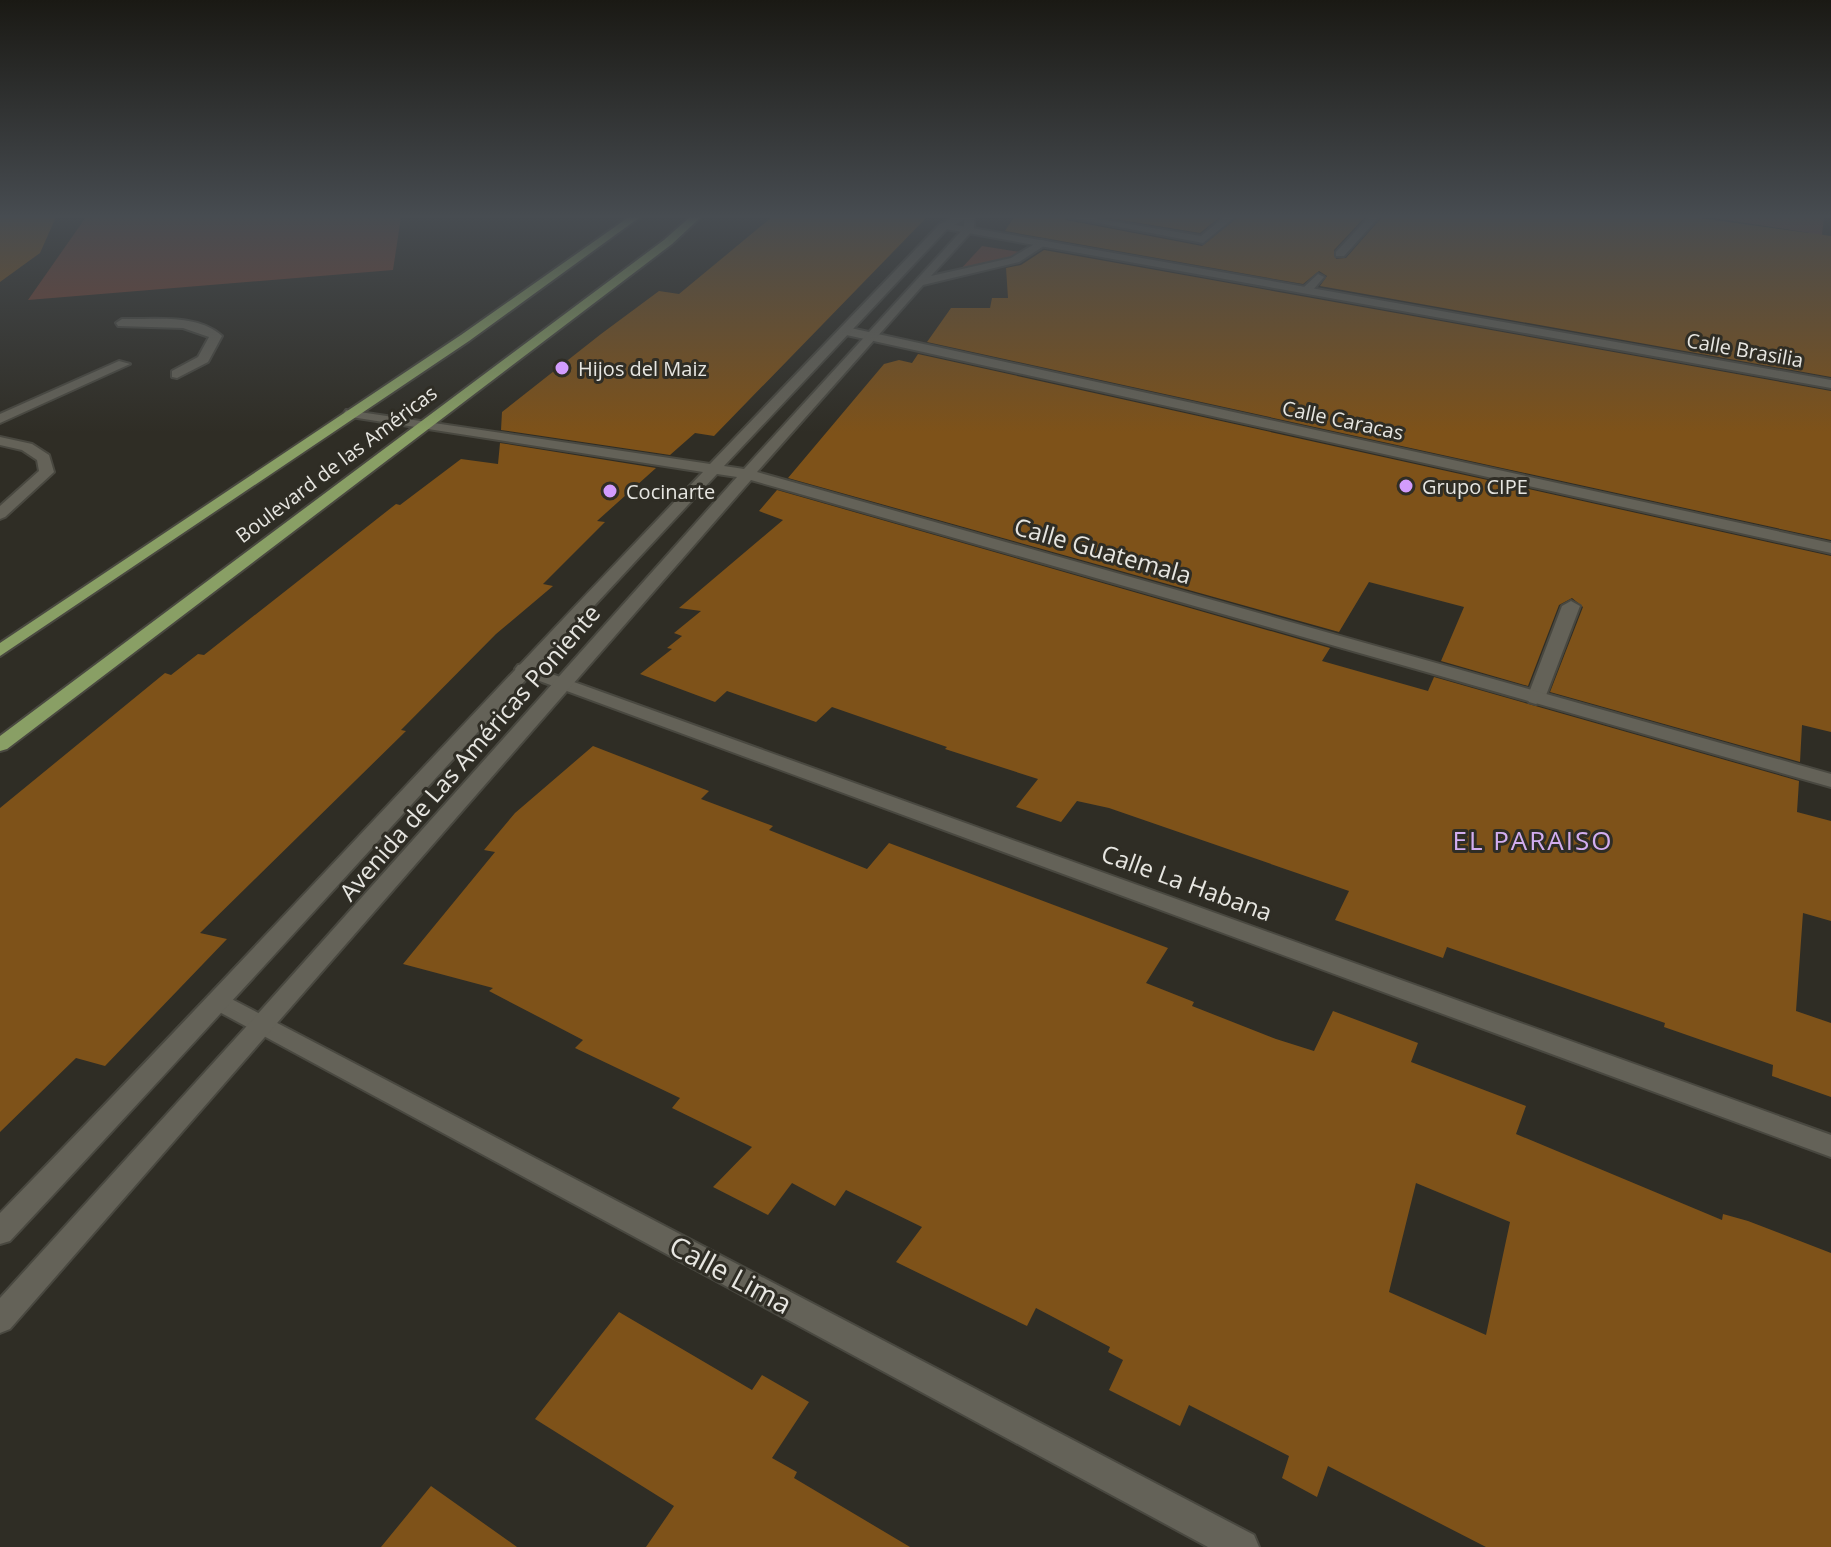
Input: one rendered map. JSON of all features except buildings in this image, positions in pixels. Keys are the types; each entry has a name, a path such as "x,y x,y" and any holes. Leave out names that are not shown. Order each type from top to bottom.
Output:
{"main road":[{"name":"Boulevard de las Américas","path":"0,651 534,289"},
{"name":"Boulevard de las Américas","path":"0,745 605,289"}],"street":[{"name":"Avenida de Las Américas Poniente","path":"0,1232 220,1002 524,669 846,331 890,289"},
{"name":"Avenida de Las Américas Poniente","path":"0,1319 913,289"},
{"name":"Calle Brasilia","path":"1309,289 1831,384"},
{"path":"122,323 189,325 205,328 216,336 203,359 177,374"},
{"name":"Calle Caracas","path":"846,331 1831,548"},
{"path":"0,419 124,364"},
{"name":"Calle Guatemala","path":"351,413 747,474 1831,781"},
{"path":"0,441 27,447 44,458 47,472 0,514"},
{"path":"1536,698 1571,606"},
{"name":"Calle La Habana","path":"524,669 1831,1146"},
{"name":"Calle Lima","path":"220,1002 1242,1547"}],"shaded area":[{"path":"36,289 159,289 28,300"}],"place":[{"name":"Hijos del Maiz","path":"562,368"},
{"name":"Grupo CIPE","path":"1406,486"},
{"name":"Cocinarte","path":"610,491"}],"district":[{"name":"EL PARAISO","path":"1533,840"}]}
